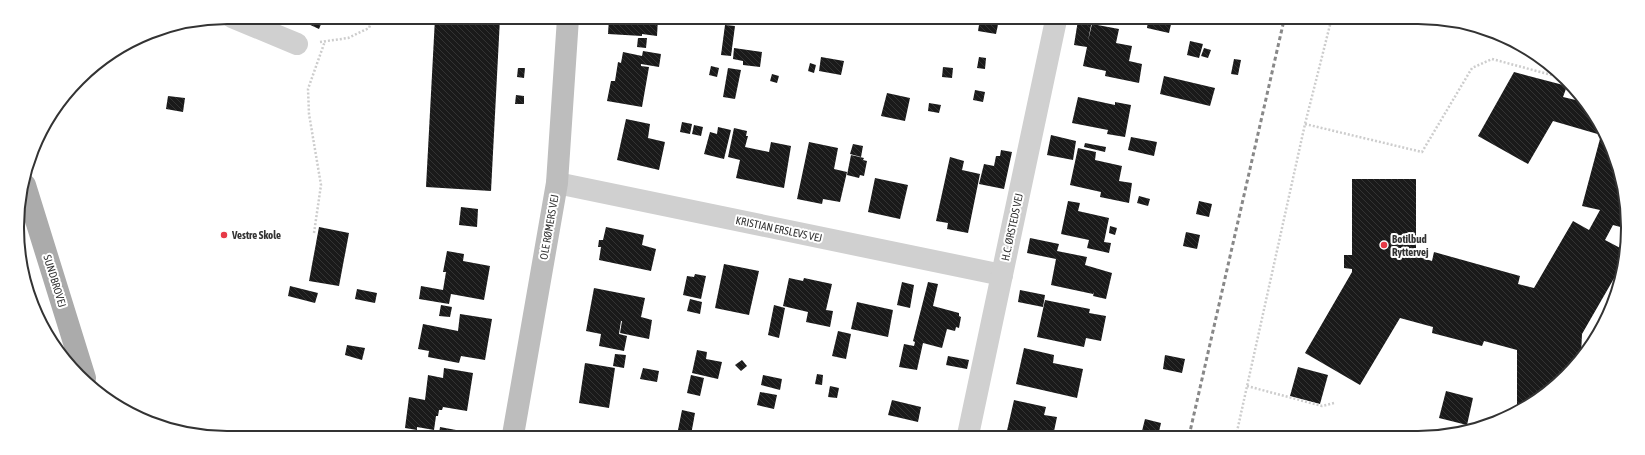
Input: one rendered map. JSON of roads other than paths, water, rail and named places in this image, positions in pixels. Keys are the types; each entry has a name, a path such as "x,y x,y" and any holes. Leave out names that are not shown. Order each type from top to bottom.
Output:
{"main road":[{"name":"SUNDBROVEJ","path":"27,192 84,371"}],"street":[{"path":"249,24 297,44"},
{"name":"OLE RØMERS VEJ","path":"514,431 557,183 568,24"},
{"name":"H.C. ØRSTEDS VEJ","path":"969,431 1055,24"},
{"name":"KRISTIAN ERSLEVS VEJ","path":"557,183 1002,275"}],"railway":[{"path":"1190,431 1283,24"}],"place":[{"name":"Vestre Skole","path":"224,235"},
{"name":"Botilbud Ryttervej","path":"1384,245"}]}
